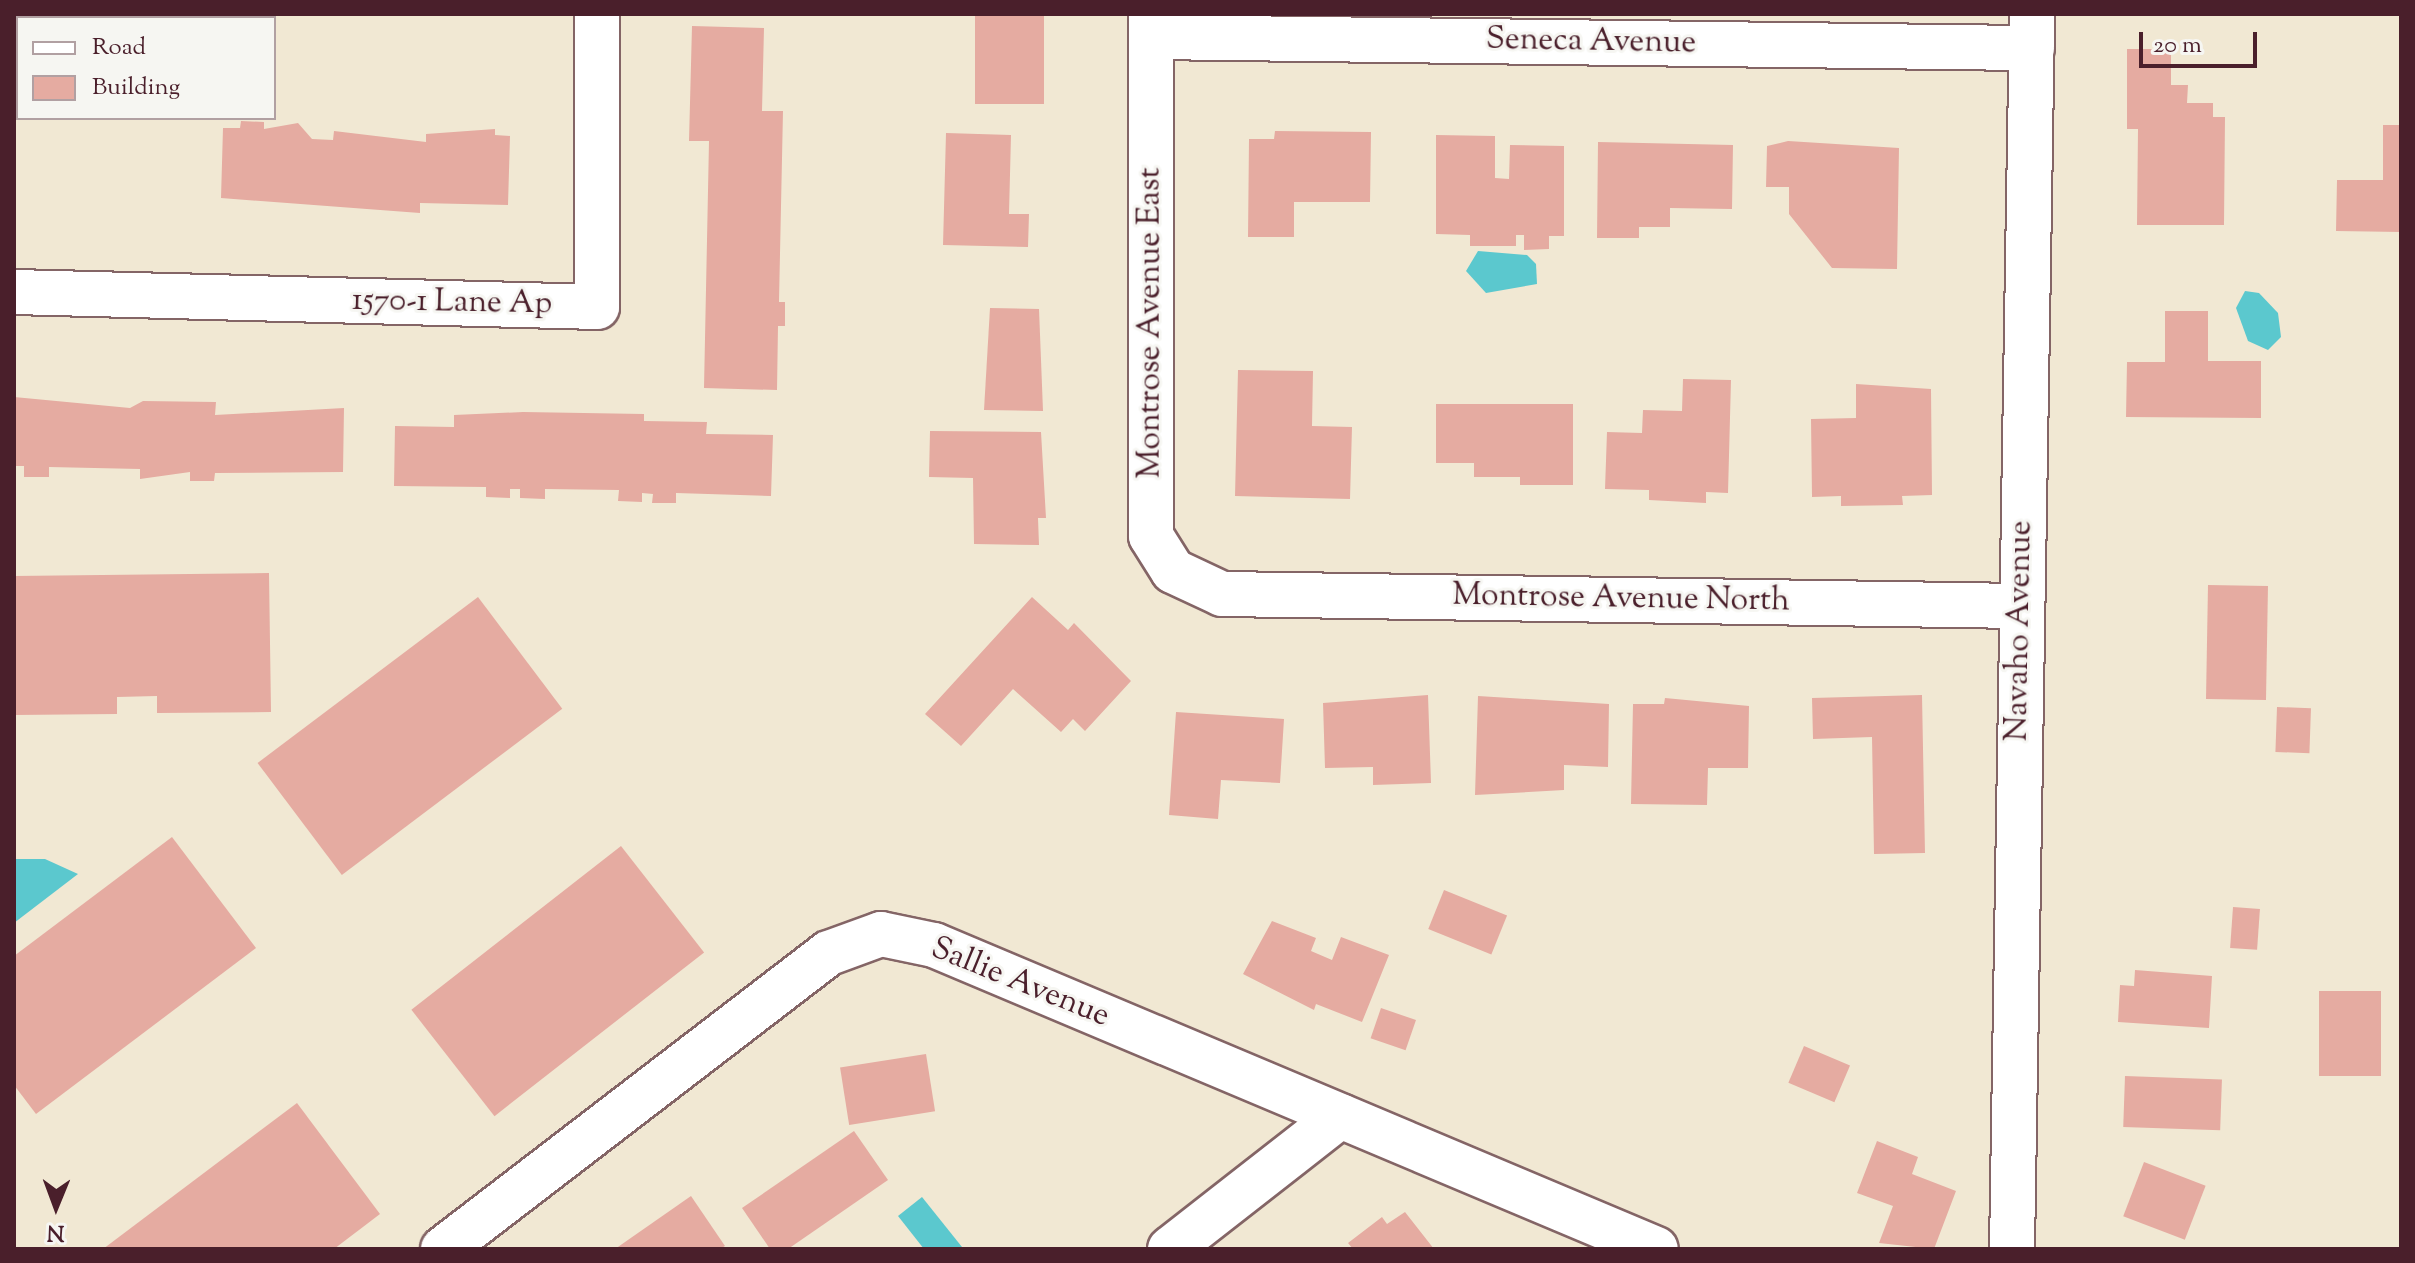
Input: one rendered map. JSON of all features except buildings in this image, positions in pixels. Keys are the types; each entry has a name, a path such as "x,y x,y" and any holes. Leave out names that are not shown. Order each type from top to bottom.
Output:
{"street":[{"name":"1570-1 Lane Ap","path":"14,292 597,307 597,14"},
{"name":"Seneca Avenue","path":"1151,25 2032,31"},
{"name":"Montrose Avenue East","path":"1151,25 1151,536 1173,571 1222,594"},
{"name":"Navaho Avenue","path":"2012,1249 2020,606 2032,31"},
{"name":"Montrose Avenue North","path":"1222,594 2020,606"},
{"name":"Sallie Avenue","path":"443,1249 829,953 881,934 934,945 1656,1249"},
{"path":"1170,1249 1340,1116"}],"water":[{"path":"1478,251 1527,255 1536,264 1537,284 1486,293 1466,271"},
{"path":"2245,291 2259,293 2278,313 2281,337 2268,350 2248,341 2236,308"},
{"path":"14,859 45,859 78,874 14,923"},
{"path":"922,1197 962,1247 960,1249 924,1249 898,1216"}]}
